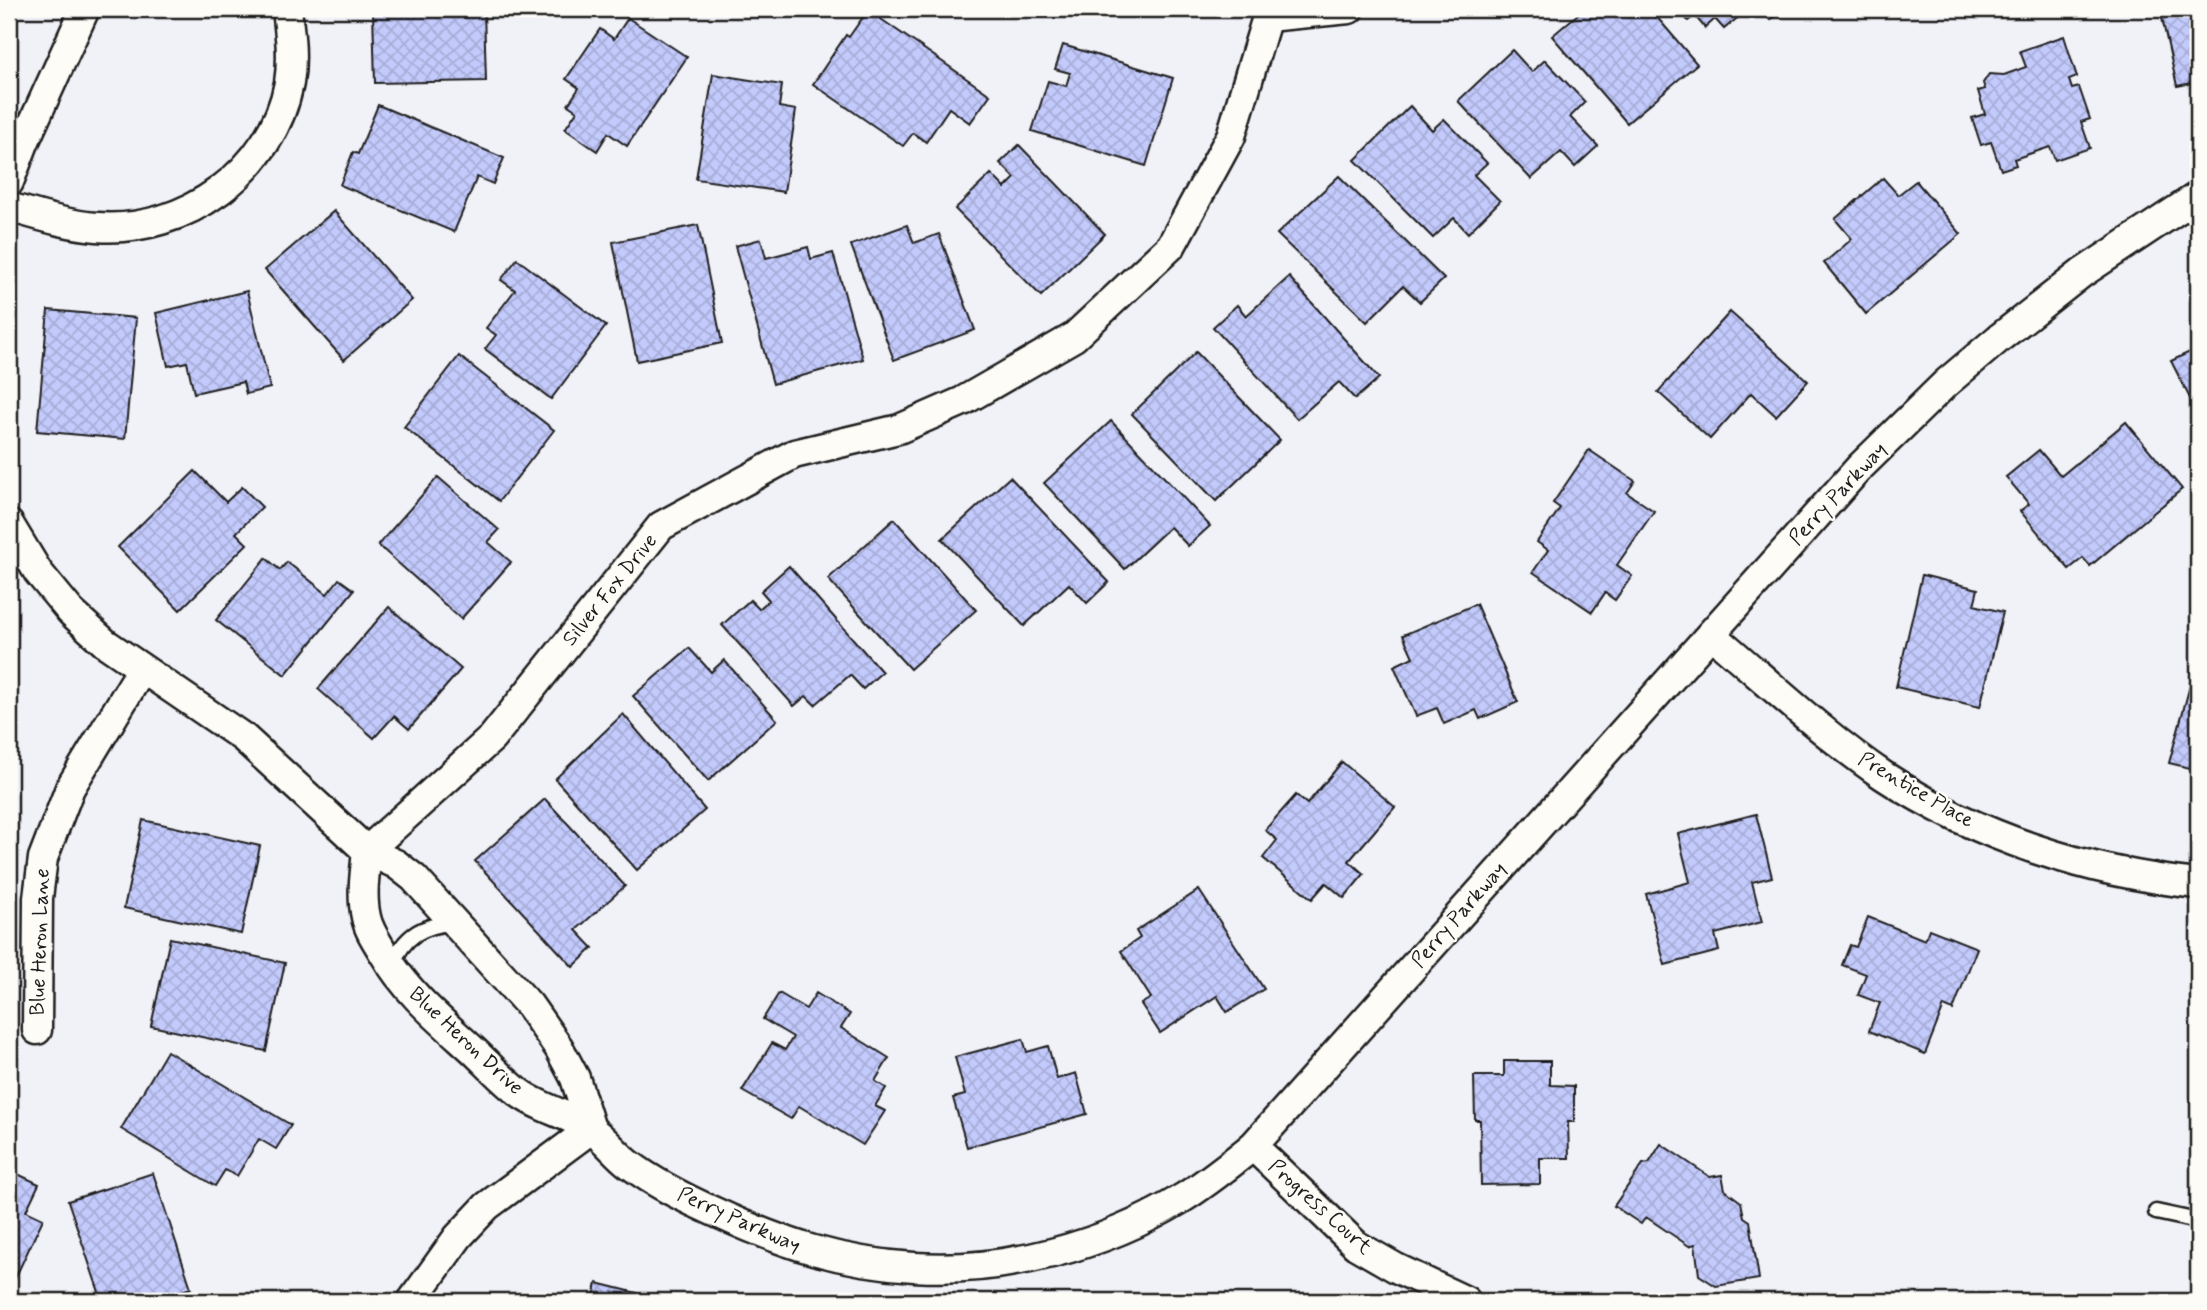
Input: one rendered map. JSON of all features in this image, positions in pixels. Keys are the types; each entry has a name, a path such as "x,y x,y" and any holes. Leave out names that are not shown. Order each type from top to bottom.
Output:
{"street":[{"path":"9,182 85,9"},
{"path":"9,207 41,217 98,228 140,225 187,211 221,192 246,168 264,145 281,110 289,85 293,52 288,9"},
{"path":"1266,13 1349,9"},
{"name":"Silver Fox Drive","path":"367,851 492,738 661,526 794,454 899,429 963,401 1074,337 1171,246 1231,136 1266,13"},
{"name":"Perry Parkway","path":"591,1129 628,1164 661,1185 761,1233 808,1250 849,1259 915,1267 964,1266 1055,1251 1119,1231 1189,1195 1253,1146 1860,467 1946,383 2082,273 2198,195"},
{"path":"9,524 38,572 71,612 106,643 244,738 367,851 396,864 414,878 529,1005 559,1048 575,1078 591,1129 486,1206 458,1237 419,1298"},
{"name":"Prentice Place","path":"1711,634 1829,735 1885,776 1937,807 1989,832 2055,856 2104,870 2160,881 2198,884"},
{"name":"Blue Heron Lane","path":"37,1030 38,898 43,858 70,788 142,669"},
{"name":"Blue Heron Drive","path":"367,851 363,891 366,919 391,966 415,997 519,1093 591,1129"},
{"name":"Progress Court","path":"1253,1146 1356,1245 1395,1268 1466,1301"}],"lane":[{"path":"391,966 403,944 414,934 436,924 454,922"},
{"path":"2156,1212 2198,1221"}],"building":[{"path":"484,9 486,81 375,83 373,11"},
{"path":"1094,9 1158,9 1158,12 1095,14"},
{"path":"1584,9 1650,9 1697,64 1627,123 1552,36"},
{"path":"1678,9 1748,9 1724,29 1715,19 1705,28 1695,16 1688,21"},
{"path":"1760,9 1783,9 1770,20"},
{"path":"2160,9 2198,9 2198,82 2177,86"},
{"path":"868,10 990,95 970,123 949,108 926,142 913,133 903,146 813,84 846,35 849,37"},
{"path":"628,18 687,57 627,146 608,133 597,151 565,129 577,111 568,105 579,88 566,79 600,29 614,39"},
{"path":"2064,36 2077,77 2069,80 2072,89 2079,87 2090,119 2081,122 2090,148 2055,160 2050,147 2014,159 2016,165 2001,170 1991,142 1981,145 1972,118 1985,114 1978,91 1985,89 1983,83 1989,74 2004,75 2026,67 2020,51"},
{"path":"1063,45 1173,78 1146,166 1032,131 1048,81 1066,86 1070,73 1055,69"},
{"path":"1512,50 1532,72 1545,60 1585,102 1570,117 1598,146 1575,167 1561,152 1531,179 1458,101"},
{"path":"713,74 782,85 779,107 796,110 784,192 696,179"},
{"path":"378,105 504,158 493,184 477,177 454,232 340,185 353,152 358,154"},
{"path":"1410,106 1432,130 1444,119 1487,163 1474,175 1500,201 1468,233 1454,218 1433,238 1355,160"},
{"path":"1019,145 1105,234 1041,296 955,209 991,174 1005,188 1015,178 1000,163"},
{"path":"1339,176 1444,279 1420,302 1403,286 1367,322 1277,234"},
{"path":"1883,178 1898,195 1916,181 1961,234 1866,314 1824,263 1852,239 1835,219"},
{"path":"334,211 412,300 344,360 265,270"},
{"path":"698,225 722,343 637,361 613,242"},
{"path":"907,225 914,243 939,234 975,330 894,360 851,245"},
{"path":"761,239 766,258 808,247 811,259 833,253 863,359 773,384 735,246"},
{"path":"517,259 606,326 551,399 485,349 496,335 486,328 515,290 501,280"},
{"path":"1289,277 1379,378 1355,399 1339,382 1297,419 1213,327 1237,305 1246,316"},
{"path":"247,291 270,388 246,394 243,382 194,393 187,362 168,366 156,313"},
{"path":"48,310 136,318 125,439 37,431"},
{"path":"1730,312 1808,381 1776,416 1751,393 1710,439 1658,392"},
{"path":"2198,348 2198,414 2171,361"},
{"path":"1196,352 1280,440 1216,501 1132,414"},
{"path":"459,356 554,430 499,501 404,427"},
{"path":"1111,421 1210,526 1188,546 1170,527 1125,569 1044,483"},
{"path":"2126,422 2182,489 2090,566 2083,558 2069,569 2020,511 2029,504 2006,477 2039,450 2061,476"},
{"path":"1589,450 1635,481 1627,493 1654,511 1617,565 1632,576 1615,600 1605,593 1592,612 1533,572 1548,550 1537,542 1560,508 1553,503"},
{"path":"195,471 226,502 242,487 262,507 236,533 247,544 180,610 118,547"},
{"path":"438,477 499,530 488,542 511,562 461,619 378,545"},
{"path":"1010,477 1109,582 1087,603 1069,584 1024,626 942,539"},
{"path":"894,519 976,610 910,669 828,579"},
{"path":"266,558 280,570 287,562 327,594 339,579 354,590 285,675 216,620"},
{"path":"789,566 882,672 863,689 850,675 815,705 806,696 794,706 722,625 750,600 759,609 769,600 761,591"},
{"path":"1922,575 1978,589 1974,605 2003,612 1980,707 1896,687"},
{"path":"1476,604 1518,702 1480,719 1476,710 1444,724 1437,708 1416,716 1394,666 1413,657 1403,635"},
{"path":"389,607 461,669 409,729 394,716 374,738 318,689"},
{"path":"689,648 711,672 724,660 777,720 708,781 633,696"},
{"path":"2192,678 2198,680 2198,770 2169,763"},
{"path":"623,714 705,810 637,870 555,779"},
{"path":"1342,762 1395,807 1349,861 1364,874 1344,898 1326,883 1312,899 1263,858 1277,840 1265,830 1296,795 1307,804"},
{"path":"545,799 625,886 576,930 593,948 573,967 475,861"},
{"path":"1756,814 1772,877 1752,882 1762,922 1715,934 1719,951 1665,965 1646,894 1690,882 1678,834"},
{"path":"143,820 260,846 241,934 124,908"},
{"path":"1199,890 1264,989 1227,1012 1217,996 1160,1033 1141,1004 1151,998 1121,951 1140,938 1136,931"},
{"path":"1868,917 1925,940 1929,929 1977,948 1953,1010 1944,1006 1925,1054 1869,1031 1880,1003 1858,995 1866,974 1842,965 1850,945 1856,947"},
{"path":"170,938 285,963 266,1051 151,1026"},
{"path":"779,993 806,1009 816,993 850,1014 841,1028 889,1058 875,1081 886,1088 875,1106 885,1111 863,1145 799,1106 791,1119 742,1091 772,1043 785,1050 793,1037 763,1019"},
{"path":"1023,1039 1027,1052 1048,1046 1057,1079 1076,1073 1087,1114 967,1147 953,1098 965,1095 955,1057"},
{"path":"167,1051 291,1125 276,1149 259,1139 237,1176 225,1170 215,1186 121,1129"},
{"path":"1504,1061 1550,1061 1550,1085 1574,1086 1574,1122 1568,1122 1569,1158 1540,1158 1540,1184 1481,1185 1480,1120 1475,1120 1474,1076 1504,1076"},
{"path":"1661,1144 1710,1177 1722,1175 1725,1190 1741,1202 1744,1217 1750,1221 1759,1279 1716,1286 1699,1275 1695,1244 1689,1246 1646,1217 1641,1224 1614,1206 1643,1164 1649,1163"},
{"path":"9,1170 39,1184 26,1211 43,1219 9,1291"},
{"path":"153,1173 191,1288 151,1301 102,1301 68,1201"},
{"path":"597,1283 637,1293 635,1301 593,1301"}]}
